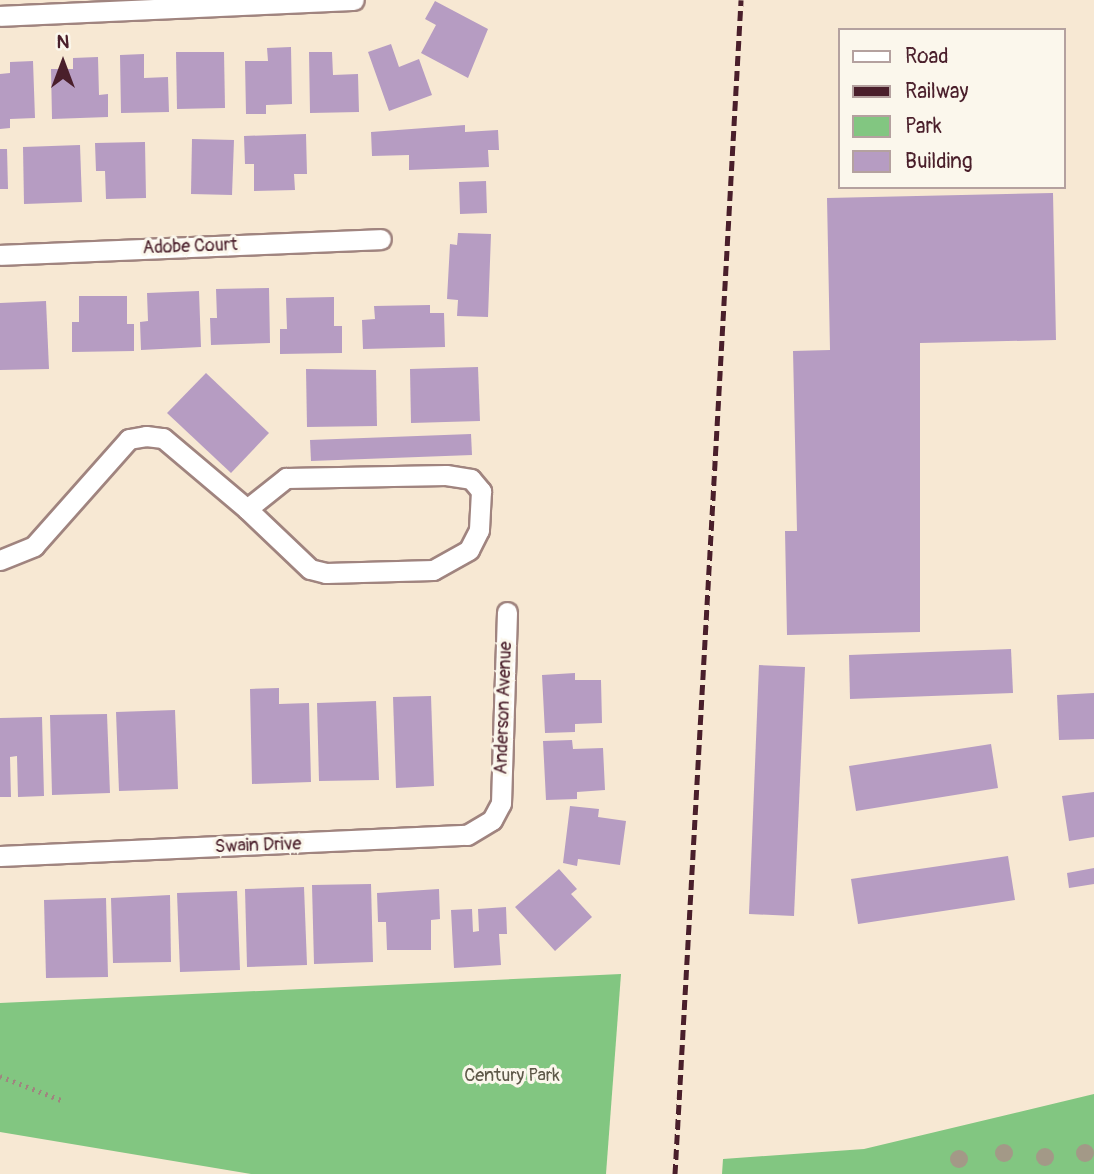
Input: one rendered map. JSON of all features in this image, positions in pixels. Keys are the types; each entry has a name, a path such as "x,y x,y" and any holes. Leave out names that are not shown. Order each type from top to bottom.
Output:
{"street":[{"path":"0,16 113,5 354,0"},
{"name":"Adobe Court","path":"0,256 381,239"},
{"path":"0,560 34,546 130,439 146,436 163,438 247,509 310,569 326,573 433,570 469,551 480,530 481,491 471,480 446,475 286,478 247,509"},
{"name":"Anderson Avenue","path":"501,803 507,612"},
{"name":"Swain Drive","path":"0,856 450,838 467,835 492,820 501,803"}],"path":[{"path":"0,1076 61,1100"}],"green space":[{"name":"Century Park","path":"621,974 606,1174 251,1174 0,1132 0,1003"},
{"path":"1094,1094 1094,1174 722,1174 723,1159 864,1149"}],"building":[{"path":"435,1 488,29 468,78 421,53 436,25 425,19"},
{"path":"391,44 399,67 419,59 432,95 389,111 368,52"},
{"path":"291,47 292,104 266,105 266,114 246,114 245,61 268,61 267,48"},
{"path":"176,52 224,52 225,108 177,109"},
{"path":"309,52 332,52 333,75 358,74 359,112 310,113"},
{"path":"144,54 144,78 168,77 169,112 121,113 120,55"},
{"path":"98,57 99,95 108,94 108,117 52,119 51,69 73,69 73,58"},
{"path":"33,61 35,118 10,119 10,128 0,129 0,74 10,73 10,62"},
{"path":"465,125 465,132 498,130 499,150 488,150 489,167 409,170 409,155 372,156 371,132"},
{"path":"306,134 307,174 294,174 295,190 254,191 254,164 245,164 244,136"},
{"path":"192,139 234,140 232,195 191,194"},
{"path":"145,142 146,198 106,199 105,171 96,171 95,143"},
{"path":"80,145 82,202 24,204 23,147"},
{"path":"0,149 7,149 8,189 0,189"},
{"path":"486,181 487,213 460,214 459,182"},
{"path":"1053,193 1056,340 920,343 920,632 787,635 785,531 797,531 793,351 830,350 827,198"},
{"path":"458,233 491,234 488,317 457,316 458,300 447,299 450,244 457,245"},
{"path":"269,288 270,343 211,345 210,318 217,318 216,289"},
{"path":"199,291 201,347 141,350 140,322 148,321 147,293"},
{"path":"79,296 127,296 127,324 134,324 134,351 72,352 72,322 79,322"},
{"path":"334,297 334,326 342,326 342,353 280,354 280,329 287,329 286,298"},
{"path":"46,301 49,369 0,370 0,303"},
{"path":"430,305 430,313 444,313 445,347 363,349 362,320 375,319 374,306"},
{"path":"478,367 480,421 411,423 410,369"},
{"path":"306,369 376,370 377,426 307,427"},
{"path":"206,373 269,433 231,473 167,413"},
{"path":"471,434 472,455 311,461 310,440"},
{"path":"1011,649 1013,693 850,699 849,655"},
{"path":"759,665 805,667 794,916 749,914"},
{"path":"575,673 575,680 601,680 602,723 575,724 575,732 545,733 542,675"},
{"path":"279,688 279,704 309,703 311,782 252,784 250,689"},
{"path":"1094,693 1094,739 1059,740 1057,695"},
{"path":"431,696 434,786 396,788 393,697"},
{"path":"376,701 379,780 319,781 317,703"},
{"path":"175,710 178,789 119,791 116,712"},
{"path":"107,714 110,793 52,795 50,715"},
{"path":"42,717 44,796 18,797 17,756 10,757 11,797 0,797 0,718"},
{"path":"572,740 573,749 603,748 605,790 577,792 577,799 546,800 543,741"},
{"path":"991,744 998,788 856,811 849,766"},
{"path":"1094,792 1094,837 1069,841 1062,796"},
{"path":"570,806 599,809 598,817 626,821 620,865 578,859 577,866 563,863"},
{"path":"1008,856 1015,900 858,924 851,879"},
{"path":"1094,868 1094,884 1069,888 1067,873"},
{"path":"559,869 577,889 571,894 592,917 555,951 515,907"},
{"path":"371,884 373,962 314,964 312,885"},
{"path":"304,887 307,965 247,967 245,889"},
{"path":"439,889 440,919 431,920 431,950 387,950 386,922 378,922 377,893"},
{"path":"237,891 240,970 180,972 177,893"},
{"path":"170,895 171,962 113,963 111,898"},
{"path":"106,898 108,977 46,978 44,900"},
{"path":"506,907 507,934 499,934 501,965 454,968 451,910 472,909 473,932 479,931 478,909"}],"railway":[{"path":"675,1174 741,0"}]}
